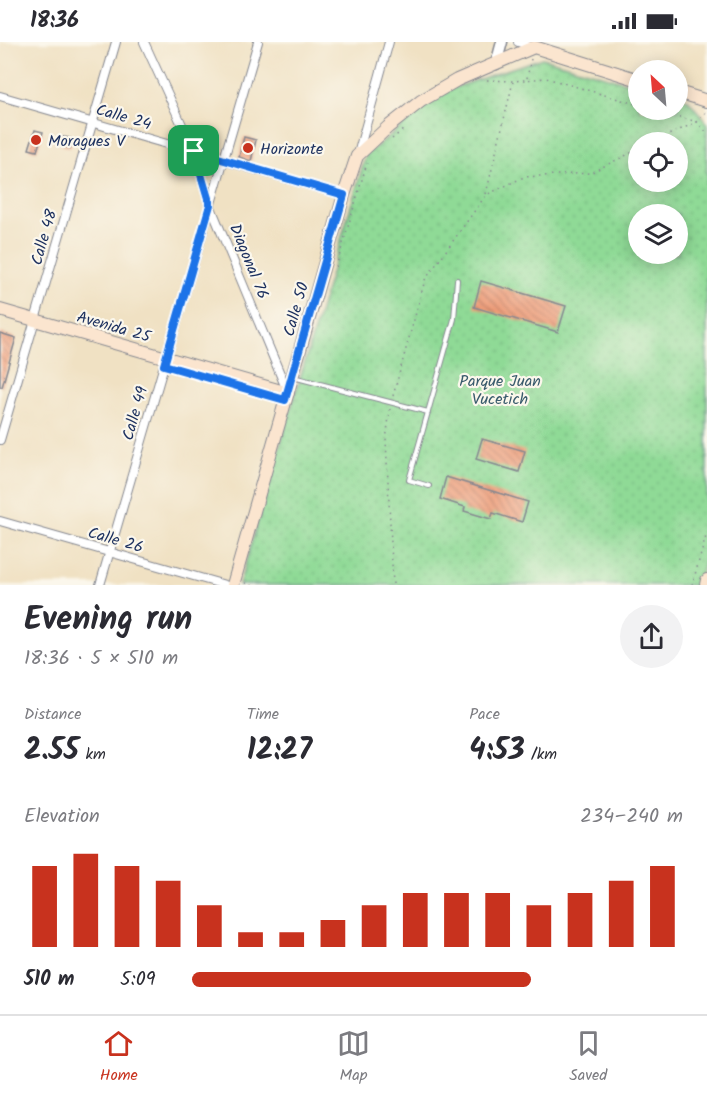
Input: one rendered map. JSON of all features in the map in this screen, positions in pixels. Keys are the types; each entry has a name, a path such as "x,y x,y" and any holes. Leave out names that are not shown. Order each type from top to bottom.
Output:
{"main road":[{"path":"363,157 388,127 421,101 457,80 496,64 532,44 628,76"},
{"path":"688,95 707,101"},
{"name":"Calle 50","path":"240,584 286,396 286,376 344,195 363,157"},
{"name":"Avenida 25","path":"0,310 34,324"},
{"name":"Avenida 25","path":"0,318 34,324 286,396"},
{"path":"706,585 707,580"}],"street":[{"name":"Calle 48","path":"0,440 116,42"},
{"name":"Diagonal 76","path":"144,42 194,151 210,205 286,376"},
{"name":"Calle 49","path":"100,585 258,42"},
{"name":"Calle 50","path":"363,157 389,42"},
{"path":"496,64 502,42"},
{"path":"518,42 532,44"},
{"name":"Calle 24","path":"0,96 344,195"},
{"name":"Calle 26","path":"0,521 225,585"}],"lane":[{"path":"429,486 409,480 454,320 457,280"},
{"path":"286,376 428,412"}],"path":[{"path":"526,79 532,44"},
{"path":"484,80 513,81 546,78 628,102"},
{"path":"486,195 513,81"},
{"path":"676,132 698,122 707,111"},
{"path":"688,119 698,122 707,133"},
{"path":"385,145 411,124"},
{"path":"336,267 363,157"},
{"path":"692,585 707,533"}],"green space":[{"name":"Parque Juan Vucetich","path":"542,58 628,83 628,120 688,120 688,100 707,123 707,552 698,585 239,585 366,155 445,91"}],"building":[{"name":"Moragues V","path":"35,130 43,132 37,151 29,149"},
{"path":"63,137 70,138 72,142 70,148 61,145"},
{"name":"Horizonte","path":"244,137 256,140 251,161 239,157"},
{"path":"481,281 566,306 558,332 474,307"},
{"path":"0,333 16,338 2,387 0,387"},
{"path":"482,439 525,451 519,472 476,459"},
{"path":"446,477 528,502 522,522 493,513 491,519 464,511 465,507 440,499"}],"place":[{"name":"Moragues V","path":"36,140"},
{"name":"Horizonte","path":"248,148"}],"route":[{"path":"194,151 344,195 285,400 164,365 210,205 194,151"}]}
